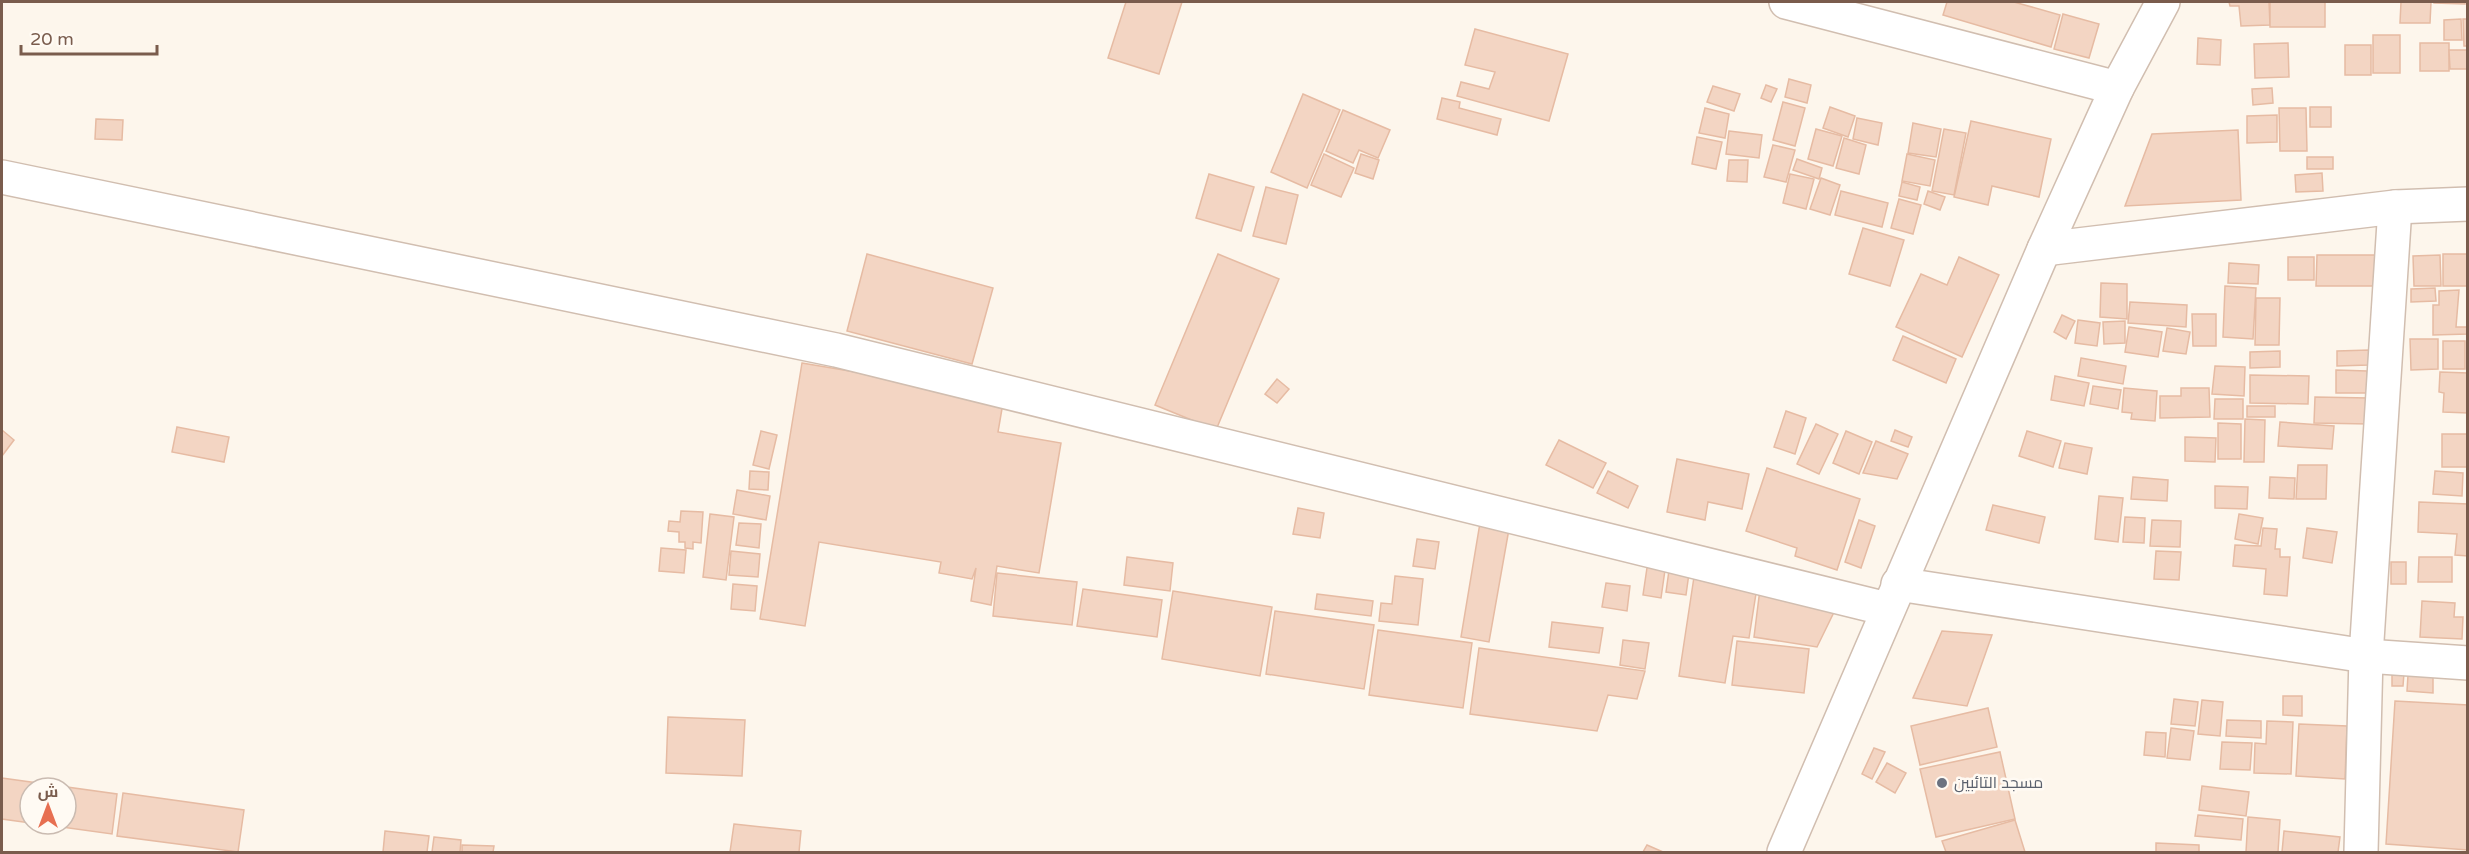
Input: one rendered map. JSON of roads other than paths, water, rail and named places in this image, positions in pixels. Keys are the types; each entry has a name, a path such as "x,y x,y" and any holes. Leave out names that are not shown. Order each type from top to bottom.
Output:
{"street":[{"path":"1786,2 2117,88"},
{"path":"1784,852 2044,249 2117,88 2163,2"},
{"path":"2,177 836,350 1893,596 2366,656 2468,663"},
{"path":"2044,249 2394,207 2468,204"},
{"path":"2361,852 2366,656 2394,207"}],"place":[{"name":"مسجد التائبين","path":"1942,783"}]}
